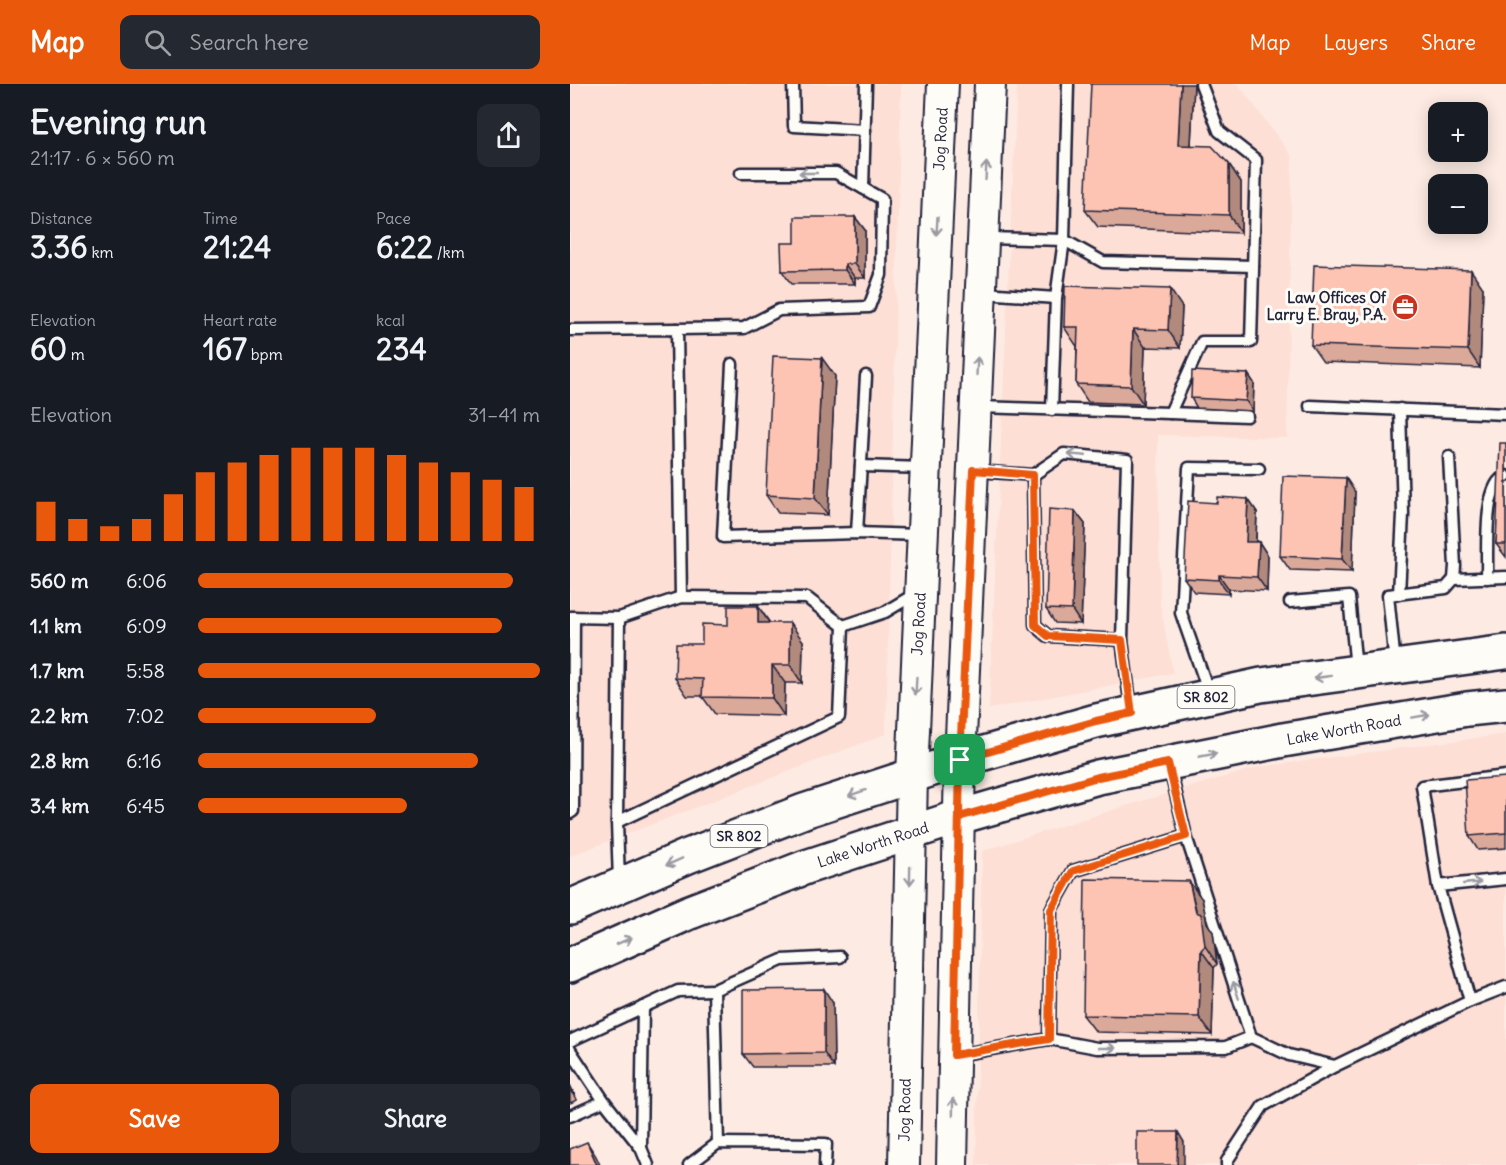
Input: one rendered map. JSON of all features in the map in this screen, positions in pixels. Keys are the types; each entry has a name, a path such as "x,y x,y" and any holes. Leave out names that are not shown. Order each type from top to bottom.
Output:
{"main road":[{"name":"Jog Road","path":"904,1165 912,775 943,84"},
{"path":"952,1165 960,760 990,84"},
{"name":"SR 802","path":"570,907 688,856 804,810 960,760 1096,721 1261,686 1506,652"},
{"name":"Lake Worth Road","path":"570,965 690,912 775,879 911,832 1098,777 1284,740 1467,709 1506,705"}],"lane":[{"path":"793,84 794,126 865,129"},
{"path":"863,188 866,84"},
{"path":"1052,410 1056,298 1064,240 1068,84"},
{"path":"1170,413 1202,342 1251,342 1256,160 1219,131 1201,84"},
{"path":"570,330 744,328 779,310 869,307 881,275 882,199 836,173 741,173"},
{"path":"983,238 1064,240 1103,262 1253,266"},
{"path":"980,293 1056,298"},
{"path":"677,329 681,597"},
{"path":"732,364 723,537 857,532 923,536"},
{"path":"857,532 866,376"},
{"path":"1310,406 1506,414"},
{"path":"975,407 1247,416"},
{"path":"1399,594 1402,514 1400,409"},
{"path":"973,470 1033,475 1064,454 1127,460 1122,640 1132,713"},
{"path":"1396,667 1388,595 1446,588 1454,579 1449,457"},
{"path":"861,466 926,468"},
{"path":"1210,696 1181,613 1189,468 1259,468"},
{"path":"1033,475 1035,625 1048,636 1122,640"},
{"path":"1487,578 1489,505 1494,486 1506,476"},
{"path":"1454,579 1506,577"},
{"path":"843,626 885,612 921,591"},
{"path":"570,813 573,811 572,617 619,618 681,597 807,598 843,626"},
{"path":"1290,603 1349,597 1356,672"},
{"path":"619,618 617,822 619,886"},
{"path":"617,822 839,717 843,626"},
{"path":"1168,763 1186,836 1251,1037 1289,1055 1335,1066"},
{"path":"1470,1001 1438,886 1422,786 1506,776"},
{"path":"1049,1039 1051,910 1073,871 1186,836"},
{"path":"1438,886 1506,879"},
{"path":"648,1165 641,1148 604,1101 570,1049 643,1007 678,991 714,990 782,960 840,957"},
{"path":"1227,1165 1227,1161 1263,1106 1335,1066 1470,1001 1506,987"},
{"path":"714,990 718,1143"},
{"path":"641,1148 643,1007"},
{"path":"954,1055 1049,1039 1097,1048 1226,1047 1251,1037"},
{"path":"570,1116 604,1101"},
{"path":"690,1165 718,1143 826,1144 825,1165"}],"shaded area":[{"path":"570,84 901,84 886,734 570,856"},
{"path":"1017,84 1238,84 1292,156 1287,438 1158,435 1160,603 1173,673 989,709"},
{"path":"1506,734 1506,1165 976,1165 982,851 1259,767"}],"building":[{"path":"1091,84 1181,84 1178,145 1212,146 1229,164 1229,215 1085,210"},
{"path":"795,217 855,217 855,264 845,264 845,270 782,271 781,243 795,243"},
{"path":"1314,265 1471,270 1468,350 1311,345"},
{"path":"1065,286 1170,289 1168,330 1133,329 1131,386 1076,384 1078,327 1064,327"},
{"path":"773,356 822,358 815,498 766,495"},
{"path":"1192,371 1248,374 1246,401 1191,398"},
{"path":"1500,443 1506,443 1506,544 1496,544"},
{"path":"1283,476 1346,478 1342,559 1280,556"},
{"path":"1217,497 1248,499 1246,542 1259,542 1257,577 1219,575 1219,580 1184,578 1188,501 1217,503"},
{"path":"1049,509 1075,511 1072,610 1046,609"},
{"path":"728,606 758,606 758,623 790,623 790,665 772,665 772,698 702,697 703,679 675,678 676,644 702,644 702,624 728,625"},
{"path":"1506,777 1506,833 1469,836 1465,780"},
{"path":"1085,879 1189,881 1196,912 1201,914 1205,946 1201,950 1199,1017 1083,1015"},
{"path":"824,989 824,1053 743,1054 743,990"},
{"path":"1137,1132 1178,1132 1177,1165 1137,1165"},
{"path":"587,1142 597,1165 570,1165 570,1149"}],"place":[{"name":"Law Offices Of Larry E. Bray, P.A.","path":"1405,307"}],"route":[{"path":"960,760 959,817 1098,777 1168,763 1186,836 1073,871 1051,910 1049,1039 954,1055 960,760 1132,713 1122,640 1048,636 1035,625 1033,475 973,470 960,760"}]}
